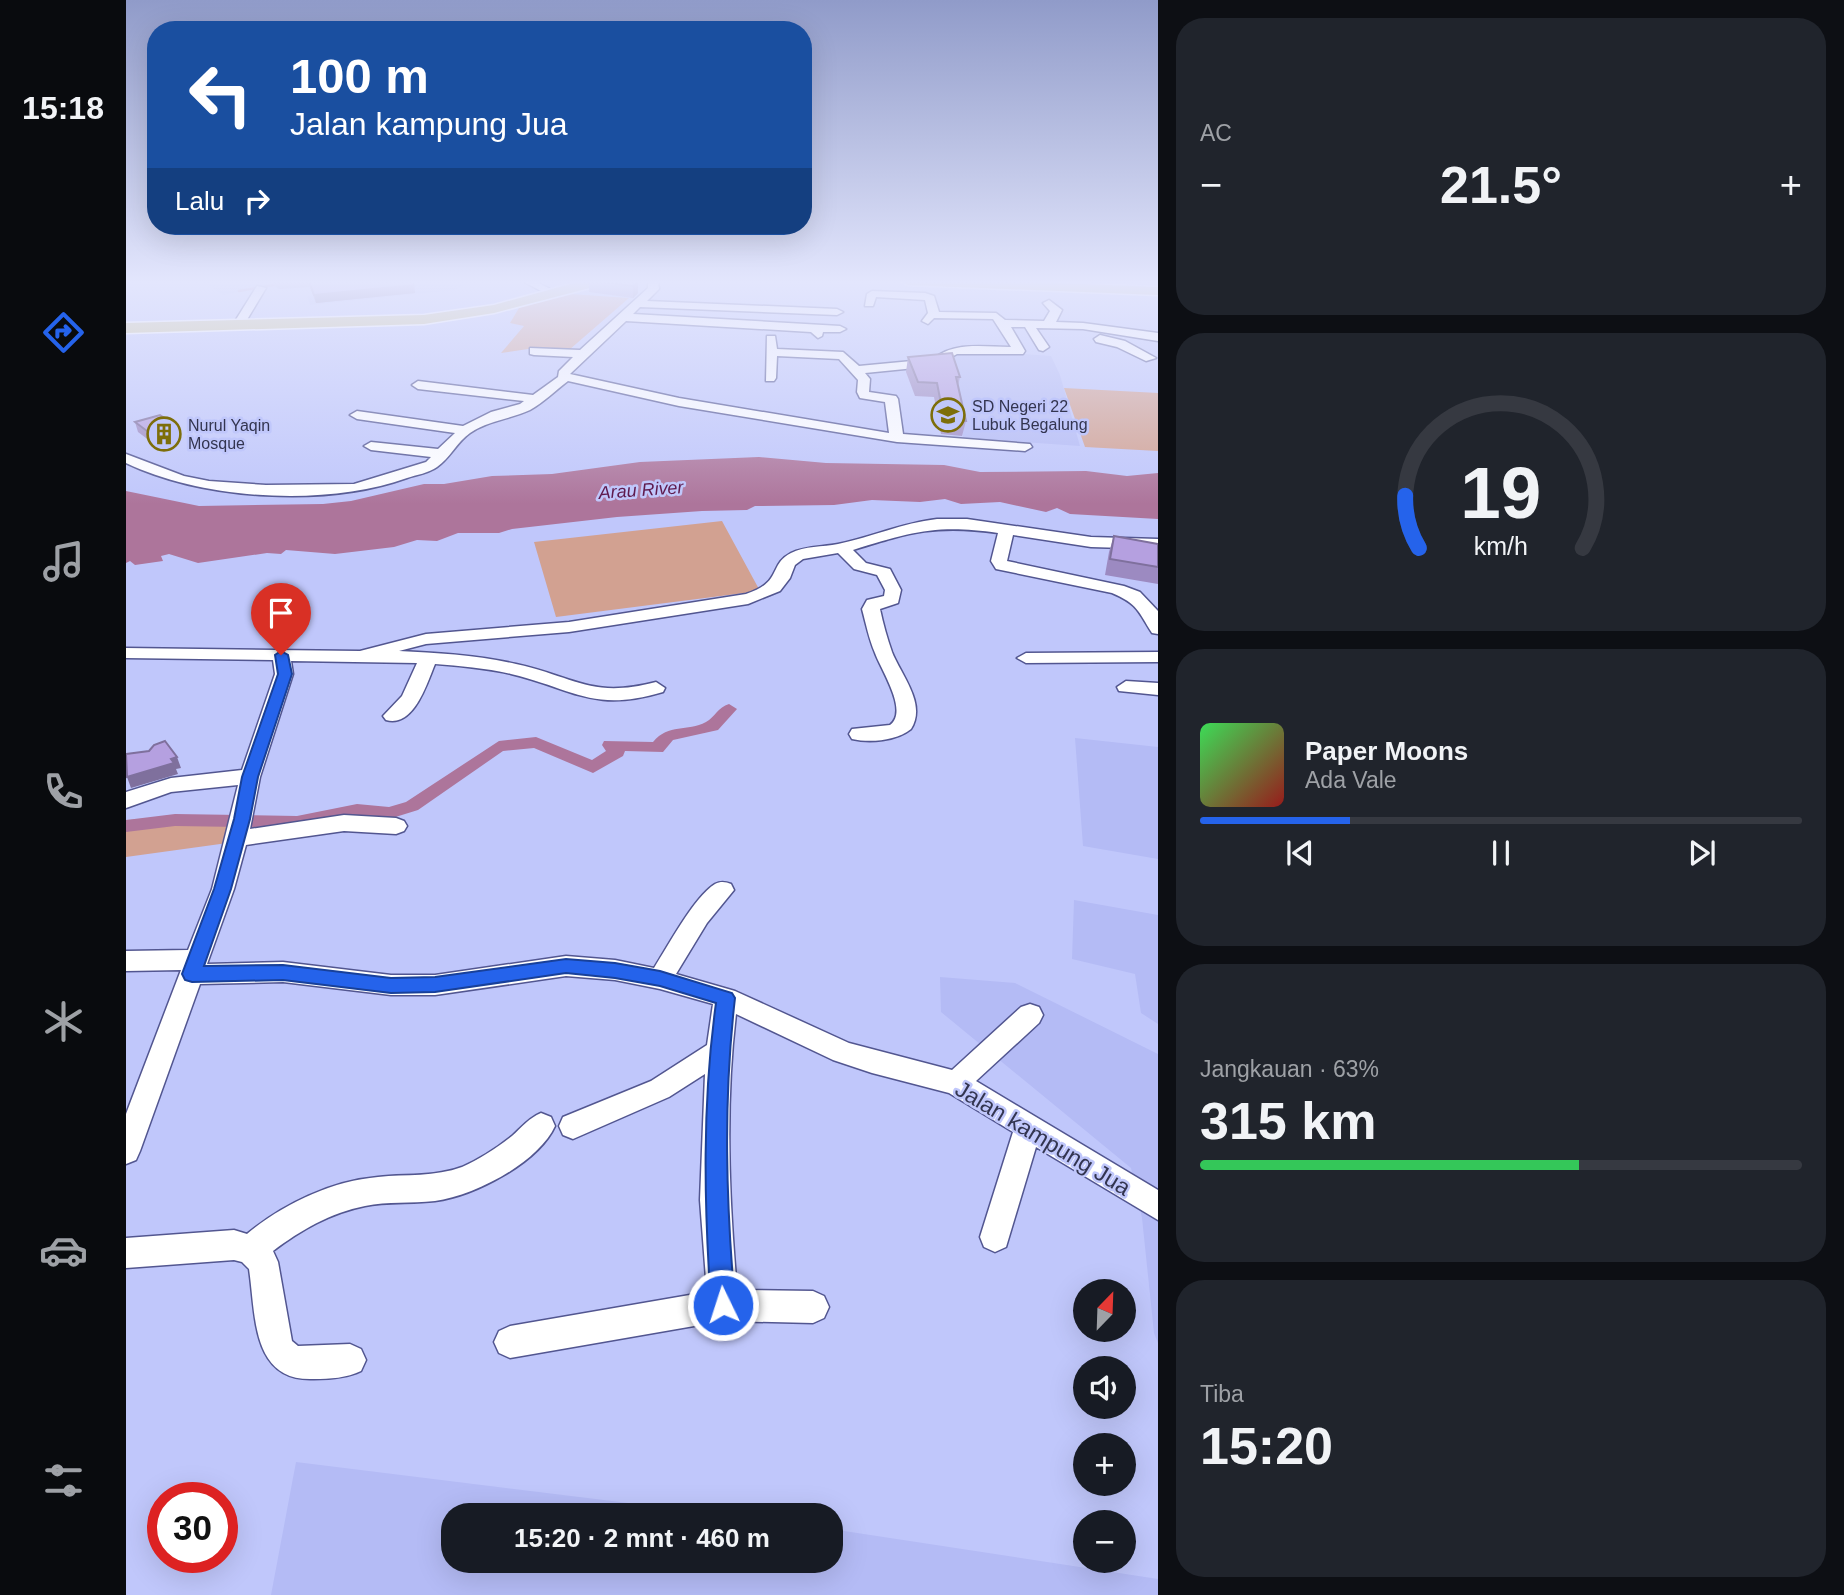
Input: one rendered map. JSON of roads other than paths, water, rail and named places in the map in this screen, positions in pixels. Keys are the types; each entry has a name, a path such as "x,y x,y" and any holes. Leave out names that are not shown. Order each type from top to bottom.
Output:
{"street":[{"path":"566,377 563,374 582,355"},
{"path":"770,378 772,355"},
{"path":"833,355 843,356 864,379 865,395 891,399 897,438"},
{"path":"856,370 935,362 943,355"},
{"path":"1147,355 1150,358"},
{"path":"126,458 148,470 186,482 232,489 369,486 432,464 465,430 496,415 526,407 566,377 679,402 897,438 1025,447"},
{"path":"418,385 537,399"},
{"path":"357,415 465,430"},
{"path":"371,446 442,454"},
{"path":"365,655 426,639 569,627 699,609 748,599 773,589 785,574 787,563 798,555 842,548 911,527 967,524 1091,542 1158,544"},
{"path":"1007,530 999,561 1002,566 1115,588 1133,595 1147,607 1158,629"},
{"path":"842,548 860,566 884,572 893,590 892,599 873,604 870,609 886,657 898,681 907,716 904,724 897,730 859,734"},
{"path":"126,653 365,655 497,665 609,698 631,696 656,688"},
{"path":"126,1151 223,889 250,777 285,674 281,655"},
{"path":"1027,657 1158,657"},
{"path":"393,716 400,712 415,691 428,660"},
{"path":"1126,687 1158,689"},
{"path":"126,801 150,790 183,781 250,777"},
{"path":"239,830 344,823 396,826"},
{"path":"660,979 699,917 723,890"},
{"name":"Jalan kampung Jua","path":"126,961 283,972 391,985 435,985 566,966 615,970 660,979 726,998 842,1052 956,1083 1158,1206"},
{"path":"723,1305 715,1200 719,1051 726,998"},
{"path":"956,1083 1030,1015"},
{"path":"573,1126 660,1089 719,1051"},
{"path":"251,1250 276,1228 332,1201 387,1189 435,1188 477,1175 493,1166 541,1126"},
{"path":"995,1237 1028,1126"},
{"path":"126,1253 234,1245 251,1250 263,1262 281,1356 294,1363 349,1360"},
{"path":"510,1342 723,1305 813,1307"}],"water":[{"name":"Arau River","path":"759,457 826,463 944,465 980,472 1086,471 1127,476 1158,473 1158,519 1070,514 1057,508 1046,512 1000,502 961,504 945,499 920,502 872,500 834,505 755,506 747,510 617,517 512,529 499,533 458,533 437,541 417,540 394,547 335,554 286,550 281,554 267,553 198,563 169,554 161,556 163,561 135,565 130,561 126,563 126,491 199,506 323,504 351,501 424,484 444,484 492,476 552,474 640,462"}],"waterway":[{"path":"126,826 175,820 297,822 357,810 389,813 412,806 499,746 536,742 593,767 617,752 610,745 657,748 667,736 712,726 729,709"}],"place":[{"name":"SD Negeri 22 Lubuk Begalung","path":"948,415"},
{"name":"Nurul Yaqin Mosque","path":"164,434"}]}
